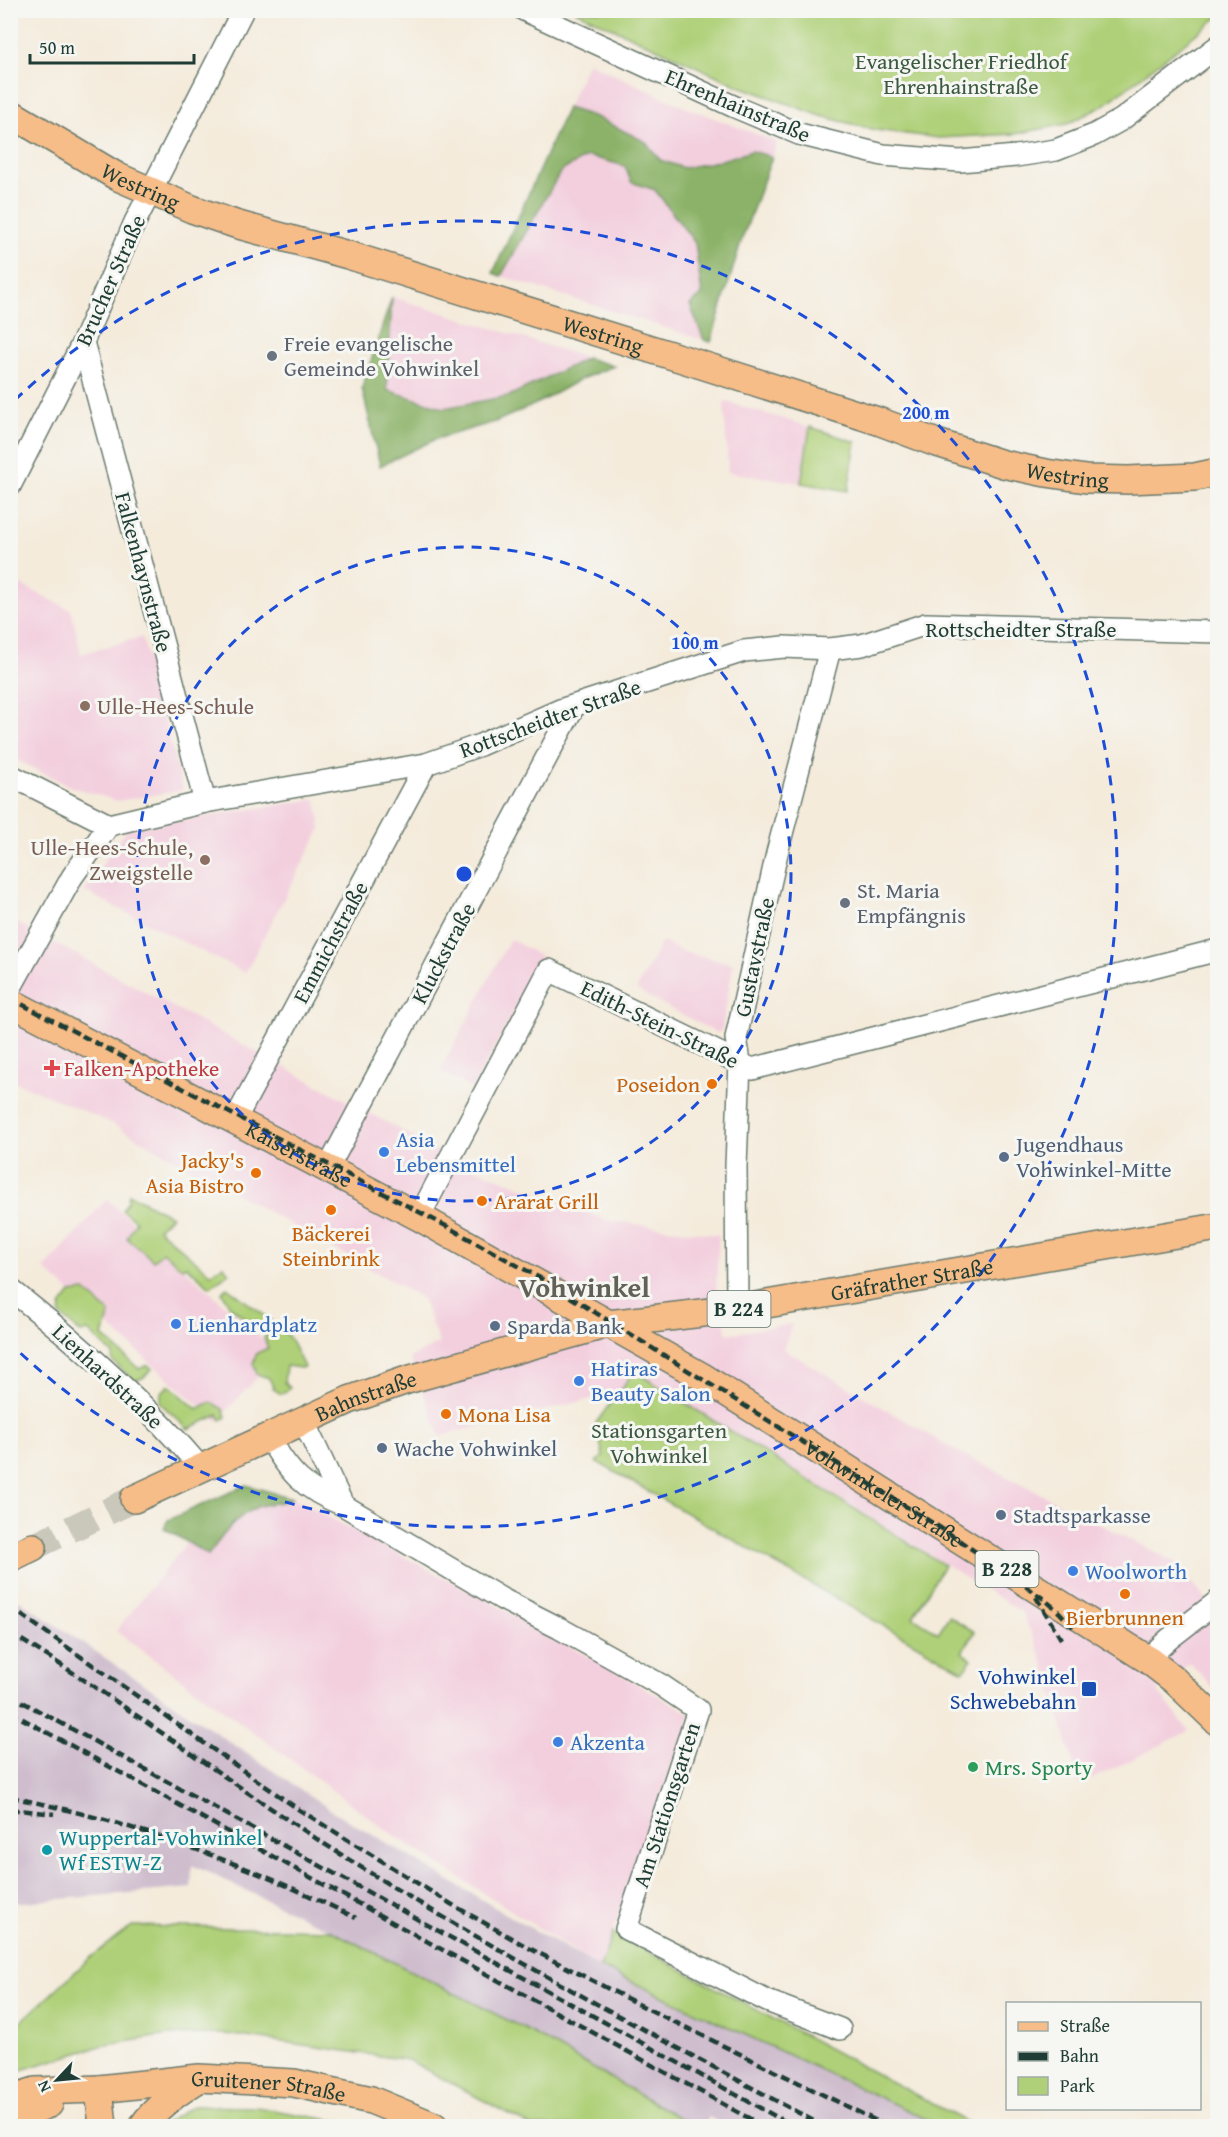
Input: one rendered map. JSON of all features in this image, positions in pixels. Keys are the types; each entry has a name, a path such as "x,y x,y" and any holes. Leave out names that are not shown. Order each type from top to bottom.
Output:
{"main road":[{"name":"Westring","path":"10,113 99,167 151,192 235,224 348,255 686,360 878,421 1003,464 1086,479 1195,477 1218,472"},
{"name":"Kaiserstraße","path":"10,1002 328,1168 596,1317"},
{"name":"Gräfrather Straße","path":"596,1317 737,1309 1218,1227"},
{"name":"Vohwinkeler Straße","path":"596,1317 701,1376 1147,1659 1173,1679 1218,1722"},
{"name":"Bahnstraße","path":"134,1499 349,1400 596,1317"},
{"name":"Gruitener Straße","path":"10,2099 35,2091 99,2089 199,2078 294,2083 371,2100 434,2127"},
{"path":"143,2127 147,2120 173,2096 199,2078"},
{"name":"Gruitener Straße","path":"10,2119 32,2109 99,2089"},
{"path":"99,2089 103,2127"}],"street":[{"name":"Brucher Straße","path":"10,486 83,342 135,222 243,10"},
{"name":"Ehrenhainstraße","path":"524,10 799,134 883,155 960,161 1056,150 1094,135 1121,120 1218,46"},
{"name":"Falkenhaynstraße","path":"83,342 205,802"},
{"name":"Rottscheidter Straße","path":"109,825 205,802 426,764 480,745 560,710 744,651 784,647 830,649 862,645 926,624 1218,632"},
{"name":"Gustavstraße","path":"737,1309 736,1166 740,1062 736,1038 760,926 830,649"},
{"name":"Kluckstraße","path":"328,1168 574,706"},
{"name":"Emmichstraße","path":"235,1120 426,764"},
{"path":"10,775 109,825 72,877 10,989"},
{"name":"Edith-Stein-Straße","path":"419,1217 549,970 752,1069 1218,950"},
{"name":"Lienhardstraße","path":"10,1289 138,1401 201,1468"},
{"path":"304,1422 342,1505"},
{"name":"Am Stationsgarten","path":"269,1438 300,1481 318,1495 342,1505 502,1599 661,1685 698,1710 626,1929 767,2001 840,2030"},
{"path":"1147,1659 1218,1601"}],"shaded area":[{"path":"588,62 682,106 777,142 772,157 752,151 684,168 660,160 646,142 596,117 567,108"},
{"path":"588,156 625,166 631,182 655,190 695,243 702,295 690,305 704,340 501,276 561,171"},
{"path":"392,297 587,358 509,396 444,408 387,390"},
{"path":"724,401 810,427 801,483 728,472"},
{"name":"Ulle-Hees-Schule","path":"11,580 71,610 81,654 142,637 183,790 117,801 69,786 11,757"},
{"name":"Ulle-Hees-Schule, Zweigstelle","path":"316,799 321,828 245,973 84,891 127,829"},
{"path":"10,919 464,1164 605,1220 719,1235 716,1286 727,1334 792,1324 783,1349 953,1449 1174,1562 1217,1612 1217,1692 1190,1663 1157,1690 1189,1731 1080,1785 1040,1652 1022,1612 635,1371 619,1392 440,1436 410,1358 439,1343 422,1298 107,1121 11,1080"},
{"path":"510,939 542,957 473,1089 440,1071"},
{"path":"662,942 683,952 733,964 722,1030 717,1033 636,990"},
{"name":"Lienhardplatz","path":"107,1199 279,1354 217,1421 44,1269"},
{"path":"292,1498 483,1598 691,1714 600,1967 393,1835 116,1631 187,1542 208,1555 229,1527 257,1507 282,1503"},
{"path":"10,1594 334,1812 506,1914 600,1967 941,2126 726,2126 709,2117 704,2126 694,2126 523,2028 330,1930 192,1865 191,1888 11,1903"}],"green space":[{"name":"Evangelischer Friedhof Ehrenhainstraße","path":"1217,10 1217,18 1103,106 1067,124 1015,134 939,138 875,130 821,116 739,86 575,11"},
{"path":"567,108 596,117 646,142 660,160 684,168 752,151 772,157 740,245 711,342 704,340 690,305 702,295 695,243 655,190 631,182 625,166 588,156 561,171 501,276 493,273"},
{"path":"392,297 387,390 444,408 509,396 587,358 614,366 579,380 538,403 495,422 436,439 380,466 362,388"},
{"path":"810,427 856,442 848,491 801,483"},
{"path":"129,1194 171,1216 158,1229 211,1274 223,1265 229,1273 210,1287 186,1266 182,1268 163,1252 153,1260 127,1238 136,1221 122,1210 128,1201"},
{"path":"227,1287 289,1337 304,1367 286,1366 284,1382 290,1388 281,1394 274,1389 269,1378 257,1374 253,1363 257,1353 268,1348 264,1338 267,1334 260,1328 254,1333 244,1324 247,1321 229,1305 222,1292"},
{"path":"85,1291 110,1313 103,1336 139,1369 148,1365 152,1369 144,1377 135,1381 112,1361 113,1354 88,1331 81,1333 60,1315 61,1306 71,1293"},
{"name":"Stationsgarten Vohwinkel","path":"634,1371 944,1565 913,1617 938,1633 949,1616 975,1632 962,1652 972,1659 963,1671 597,1462 603,1456 596,1423"},
{"path":"169,1385 197,1409 211,1402 223,1409 226,1417 221,1420 218,1415 188,1429 160,1403 161,1393"},
{"path":"246,1485 292,1498 260,1506 248,1512 229,1529 208,1555 164,1528 168,1520"},
{"path":"132,1926 330,1930 523,2028 694,2126 531,2126 408,2060 226,2034 168,2035 101,2046 11,2073 11,2031 90,1958"},
{"path":"613,1933 974,2126 941,2126 600,1967"},
{"path":"193,2106 256,2107 357,2126 162,2126"}],"tunnel":[{"path":"33,1547 134,1499"}],"railway":[{"path":"10,998 446,1226 540,1278 947,1532 1044,1599 1076,1630"},
{"path":"1036,1597 1061,1639"},
{"path":"10,1607 298,1809 451,1904 529,1948 638,2004 887,2126"},
{"path":"10,1633 98,1689 312,1836 413,1899 587,1999 823,2126"},
{"path":"10,1695 793,2126"},
{"path":"10,1712 763,2126"},
{"path":"10,1797 99,1818 187,1846 273,1880 356,1918"},
{"path":"10,1809 54,1814"}],"place":[{"name":"Freie evangelische Gemeinde Vohwinkel","path":"272,356"},
{"name":"Ulle-Hees-Schule","path":"85,706"},
{"name":"Ulle-Hees-Schule, Zweigstelle","path":"205,860"},
{"name":"St. Maria Empfängnis","path":"845,903"},
{"name":"Falken-Apotheke","path":"52,1068"},
{"name":"Poseidon","path":"712,1084"},
{"name":"Asia Lebensmittel","path":"384,1152"},
{"name":"Jugendhaus Vohwinkel-Mitte","path":"1004,1157"},
{"name":"Jacky's Asia Bistro","path":"256,1173"},
{"name":"Ararat Grill","path":"482,1201"},
{"name":"Bäckerei Steinbrink","path":"331,1210"},
{"name":"Lienhardplatz","path":"176,1324"},
{"name":"Sparda Bank","path":"495,1326"},
{"name":"Hatiras Beauty Salon","path":"579,1381"},
{"name":"Mona Lisa","path":"446,1414"},
{"name":"Wache Vohwinkel","path":"382,1448"},
{"name":"Stadtsparkasse","path":"1001,1515"},
{"name":"Woolworth","path":"1073,1571"},
{"name":"Bierbrunnen","path":"1125,1594"},
{"name":"Vohwinkel Schwebebahn","path":"1089,1689"},
{"name":"Akzenta","path":"558,1742"},
{"name":"Mrs. Sporty","path":"973,1767"},
{"name":"Wuppertal-Vohwinkel Wf ESTW-Z","path":"47,1850"}],"district":[{"name":"Vohwinkel","path":"584,1287"}]}
